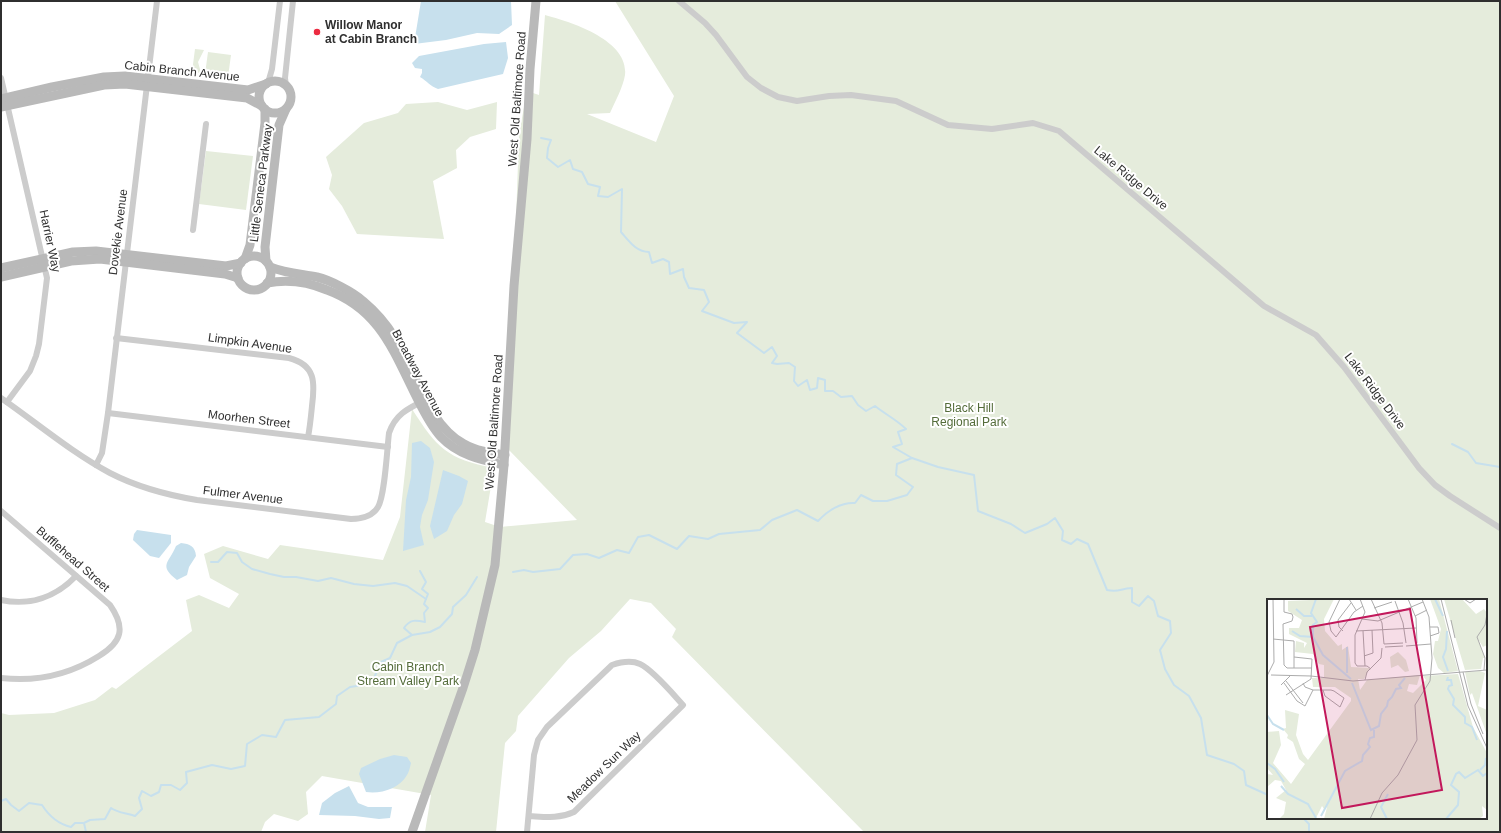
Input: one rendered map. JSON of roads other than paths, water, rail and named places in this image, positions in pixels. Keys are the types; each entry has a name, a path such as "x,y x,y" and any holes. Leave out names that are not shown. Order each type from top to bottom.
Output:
{"street":[{"name":"Dovekie Avenue","path":"96,465 102,453 108,413 157,1"},
{"path":"280,1 272,69 267,84 260,92 259,97 263,108 273,113 286,109 291,98 286,86 285,78 293,1"},
{"name":"West Old Baltimore Road","path":"412,832 475,650 495,565 504,460 514,286 527,139 530,69 536,1"},
{"name":"Lake Ridge Drive","path":"679,1 705,23 716,35 738,66 755,84 768,92 788,100 797,101 829,96 851,95 896,101 948,125 992,129 1033,123 1059,131 1264,306 1316,335 1344,367 1419,468 1436,485 1450,496 1500,528"},
{"name":"Cabin Branch Avenue","path":"4,102 52,87 104,77 125,76 148,82 247,98 263,108"},
{"name":"Harrier Way","path":"1,78 4,102 47,278 39,344 36,356 30,371 7,402"},
{"name":"Cabin Branch Avenue","path":"148,82 248,90 267,84"},
{"path":"267,84 278,82 286,86"},
{"name":"Little Seneca Parkway","path":"243,261 250,245 265,123 263,108"},
{"name":"Little Seneca Parkway","path":"268,264 265,248 279,125 286,109"},
{"path":"193,230 206,124"},
{"path":"1,277 73,252 96,251 126,258 225,274 238,278 244,286 255,290 264,287 268,283 271,272 268,264 258,257 251,256 243,261 226,266 126,258"},
{"path":"238,278 238,268 243,261"},
{"path":"1,268 44,262"},
{"name":"Broadway Avenue","path":"268,264 284,272 319,278 341,287 363,300 396,338 435,430 442,438 464,454 478,459 504,460"},
{"name":"Broadway Avenue","path":"268,283 282,281 318,286 354,303 370,316 388,339 422,401"},
{"name":"Limpkin Avenue","path":"116,338 289,358 300,362 309,370 314,385 308,438"},
{"name":"Fulmer Avenue","path":"1,398 96,465 132,483 174,496 351,520 369,516 378,507 382,495 389,433 392,425 401,413 422,401"},
{"name":"Moorhen Street","path":"108,413 388,447"},
{"name":"Bufflehead Street","path":"1,511 110,606 118,616 120,630 116,641 108,651 79,668 53,676 28,679 1,678"},
{"path":"1,600 14,602 38,600 50,596 58,591 76,576"},
{"name":"Meadow Sun Way","path":"622,662 639,664 648,668 683,705 574,812 564,817 554,818 530,816 534,755 538,740 547,727 612,665 622,662"},
{"path":"527,832 530,816"}],"water":[{"path":"421,1 511,1 512,25 499,34 477,33 446,40 414,44"},
{"path":"506,42 508,58 503,74 438,89 420,77 422,69 415,68 412,63 419,56 484,44"},
{"path":"421,441 430,448 434,462 428,500 422,515 420,527 424,545 403,551 406,500 411,477 412,443"},
{"path":"443,470 468,481 462,504 454,515 447,531 434,539 430,526"},
{"path":"137,530 171,535 171,543 159,558 150,556 133,540 134,534"},
{"path":"181,543 192,546 196,556 189,567 187,575 177,580 171,575 166,567 176,546"},
{"path":"394,755 407,757 411,763 404,780 389,790 366,792 359,774 361,768 380,759"},
{"path":"349,786 358,803 368,807 392,807 390,818 379,819 355,816 319,815 322,803 335,793"}],"waterway":[{"path":"541,138 551,140 547,158 558,167 570,160 573,169 582,172 588,184 600,187 598,196 608,197 622,189 621,232 627,239 640,250 649,252 652,263 663,259 669,262 670,274 683,269 684,277 689,288 704,290 709,302 702,311 734,323 747,322 737,333 764,353 772,347 777,356 772,363 789,363 795,367 794,381 798,386 807,380 810,390 817,388 818,378 825,380 825,391 833,391 841,397 852,396 858,405 866,411 875,406 906,429 898,432 902,444 893,447 912,458 938,467 974,475 978,511 1011,524 1025,533 1047,524 1055,518 1063,531 1062,540 1071,544 1077,539 1088,544 1107,590 1117,591 1132,588 1132,602 1139,606 1148,596 1154,601 1158,616 1170,621 1171,633 1160,650 1165,669 1174,685 1189,696 1201,718 1207,755 1234,764 1244,771 1246,785 1267,795"},
{"path":"1452,444 1468,452 1476,463 1500,467"},
{"path":"513,572 524,570 533,572 560,569 573,555 587,554 599,558 617,550 629,553 638,537 649,535 677,549 689,536 708,539 719,534 760,530 772,520 797,510 818,521 835,508 845,504 855,503 861,495 873,501 887,501 907,495 913,487 896,475 897,464 912,458"},
{"path":"211,562 218,562 227,552 237,553 242,562 252,569 270,574 318,581 331,578 354,584 373,586 395,583 407,586 426,599"},
{"path":"412,635 404,628 413,621 425,622 424,613 428,608 424,604 428,594 422,589 426,582 420,571"},
{"path":"86,832 84,823 90,820 105,819 111,808 135,816 142,809 139,798 142,791 151,796 159,792 161,785 171,785 180,790 187,783 186,772 212,765 231,769 245,766 247,744 262,735 276,737 285,720 319,717 336,704 337,696 350,687 363,685 374,678 381,662 390,658 397,643 412,635 430,632 440,627 452,614 453,607 466,595 477,577"},
{"path":"374,678 377,684"},
{"path":"1,801 6,799 19,811 29,803 42,805 54,819 71,827 75,823 83,823"},
{"path":"1304,819 1309,824 1309,832"}],"place":[{"name":"Willow Manor at Cabin Branch","path":"317,32"}],"park label":[{"name":"Black Hill Regional Park","path":"969,415"},
{"name":"Cabin Branch Stream Valley Park","path":"408,674"}]}
